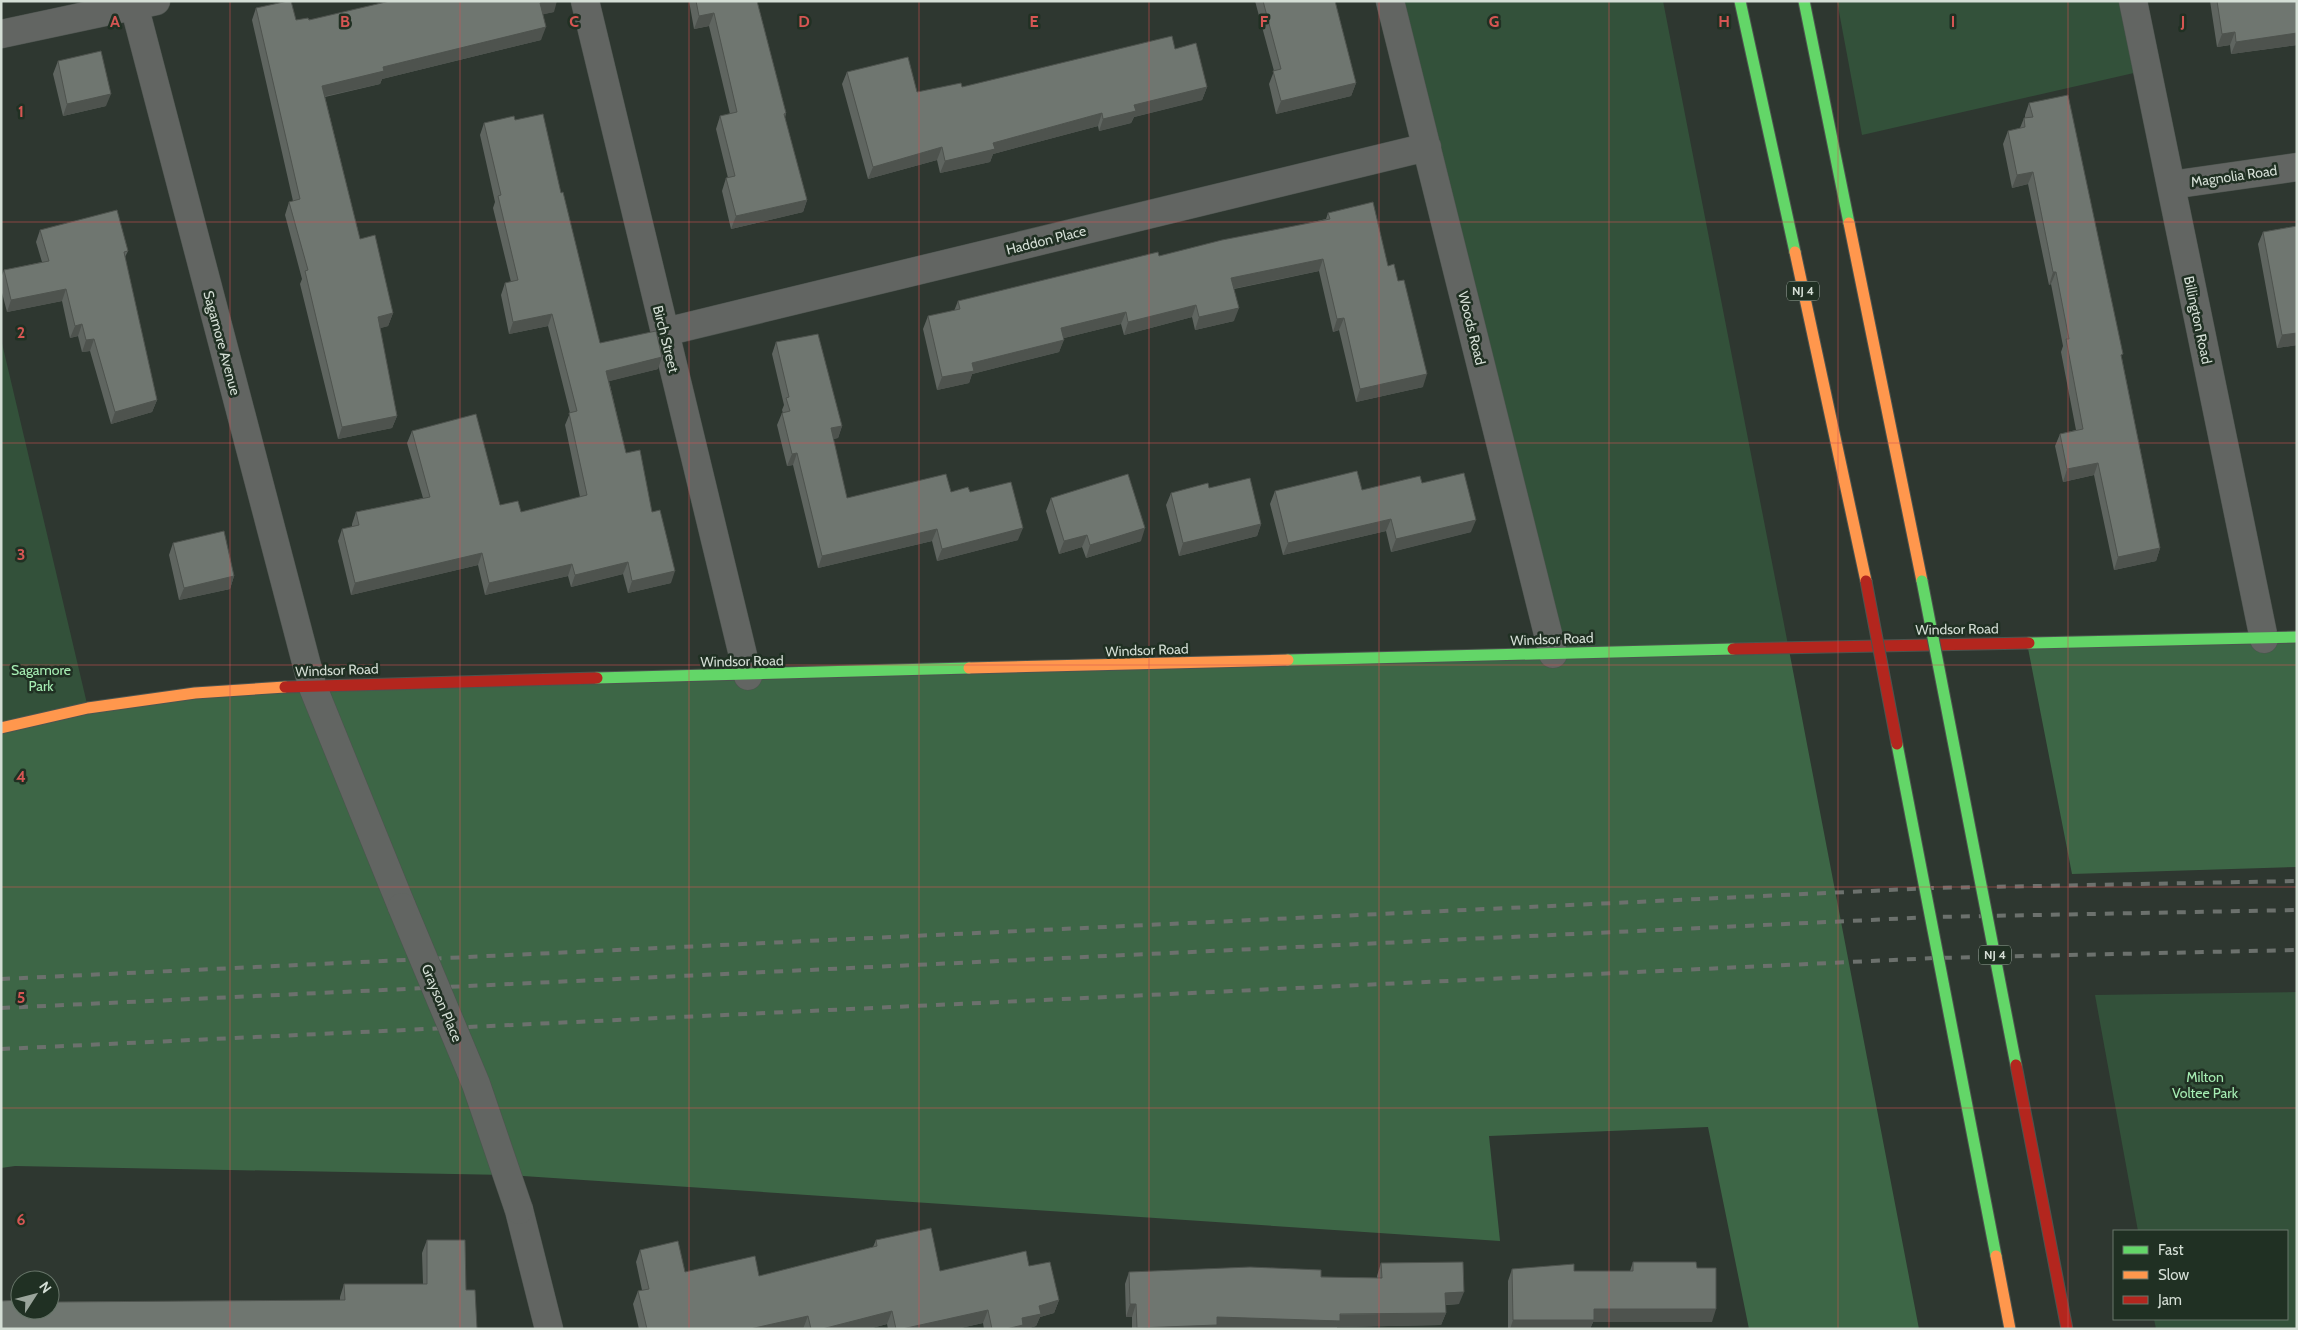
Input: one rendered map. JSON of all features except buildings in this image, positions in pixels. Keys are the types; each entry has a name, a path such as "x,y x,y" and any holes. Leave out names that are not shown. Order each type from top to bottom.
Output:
{"main road":[{"name":"NJ 4","path":"1740,1 1866,581 2010,1329"},
{"name":"NJ 4","path":"1804,1 1922,581 2067,1329"},
{"name":"Windsor Road","path":"1,728 88,708 195,693 312,685 748,676 1554,654 2297,637"}],"street":[{"name":"Birch Street","path":"585,1 748,676"},
{"name":"Woods Road","path":"1390,1 1554,654"},
{"name":"Billington Road","path":"2132,1 2264,639"},
{"path":"1,34 141,3"},
{"name":"Sagamore Avenue","path":"141,3 312,685"},
{"name":"Haddon Place","path":"665,332 1427,148"},
{"name":"Magnolia Road","path":"2171,185 2297,167"},
{"name":"Grayson Place","path":"312,685 476,1084 519,1210 549,1329"}],"green space":[{"path":"1390,1 1663,1 1789,650 1553,654"},
{"path":"1837,1 2133,1 2147,70 1862,135"},
{"name":"Sagamore Park","path":"1,339 88,708 1,728"},
{"path":"2297,637 2297,867 2072,874 2027,643"},
{"path":"1789,650 1919,1329 1749,1329 1708,1127 1489,1136 1500,1241 507,1175 15,1166 1,1168 1,728 195,693"},
{"name":"Milton Voltee Park","path":"2297,992 2297,1329 2156,1329 2154,1320 2288,1320 2288,1230 2138,1230 2095,995"}],"railway":[{"path":"1,979 1932,888 2297,881"},
{"path":"1,1008 1934,917 2297,910"},
{"path":"1,1049 1935,958 2297,950"}],"traffic: fast":[{"path":"1740,1 1795,252"},
{"path":"1804,1 1849,223"},
{"path":"1922,581 2016,1065"},
{"path":"2029,643 2297,637"},
{"path":"1288,660 1733,649"},
{"path":"597,678 969,668"},
{"path":"1897,744 1996,1256"}],"traffic: slow":[{"path":"1849,223 1922,581"},
{"path":"1795,252 1866,581"},
{"path":"969,668 1288,660"},
{"path":"1,728 88,708 195,693 285,687"},
{"path":"1996,1256 2010,1329"}],"traffic: jam":[{"path":"1866,581 1897,744"},
{"path":"1733,649 2029,643"},
{"path":"285,687 597,678"},
{"path":"2016,1065 2067,1329"}]}
